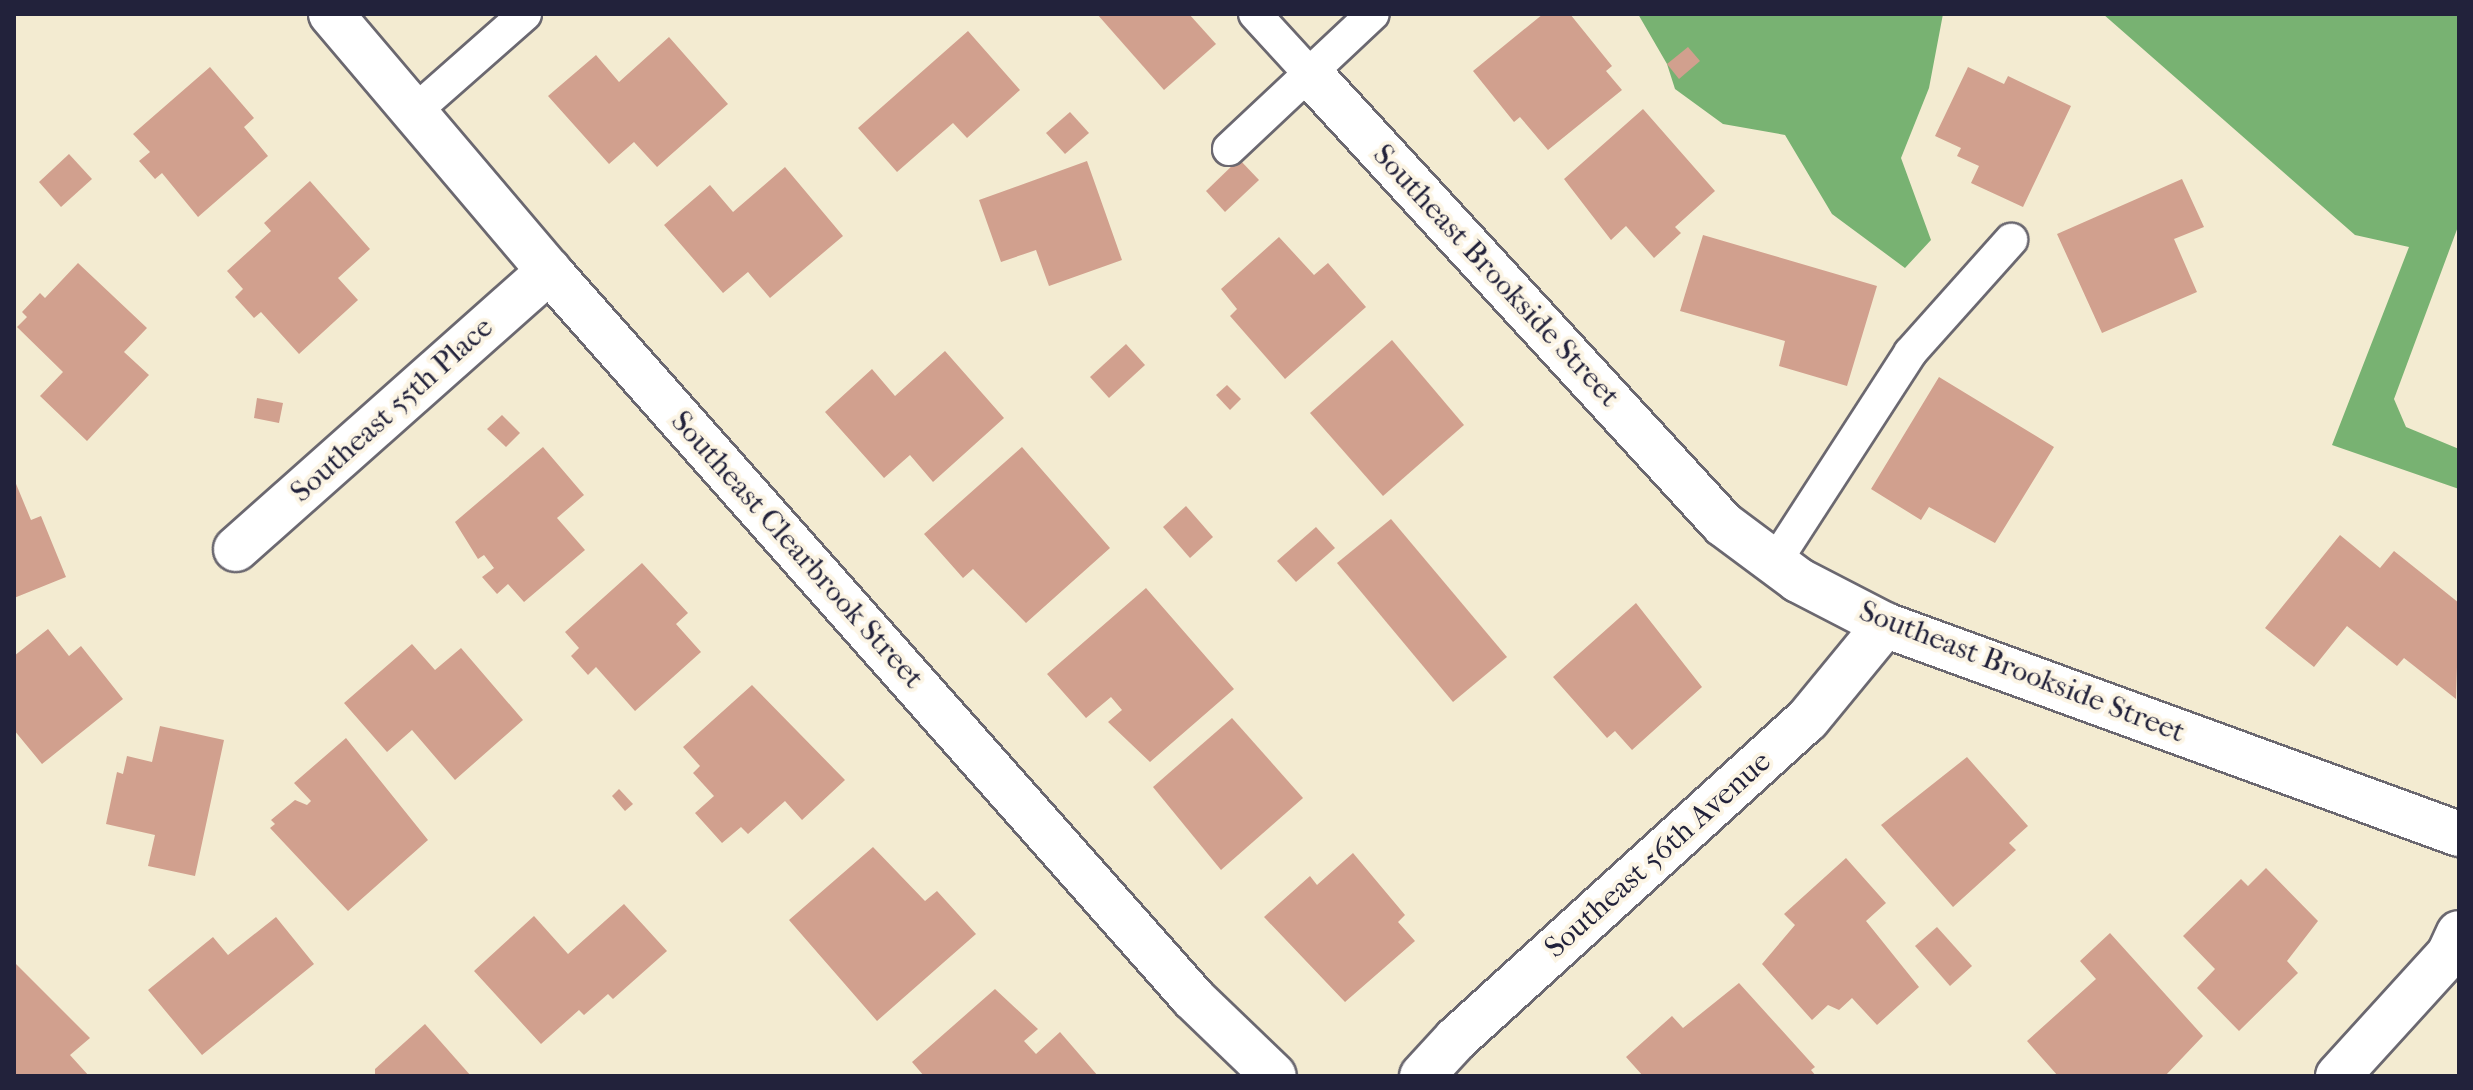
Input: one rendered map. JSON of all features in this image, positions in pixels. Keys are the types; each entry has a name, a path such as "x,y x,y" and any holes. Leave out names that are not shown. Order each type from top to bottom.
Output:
{"street":[{"name":"Southeast Clearbrook Street","path":"331,14 549,271 1193,998 1274,1076"},
{"name":"Southeast Brookside Street","path":"1310,74 1723,524 1775,562 1885,625 2459,834"},
{"name":"Southeast 55th Place","path":"236,549 549,271"},
{"name":"Southeast 56th Avenue","path":"1422,1076 1456,1039 1807,720 1885,625"},
{"path":"2338,1076 2449,954 2459,933"}],"lane":[{"path":"414,112 525,14"},
{"path":"1255,14 1310,74"},
{"path":"1229,149 1373,14"},
{"path":"1775,562 1910,353 2011,240"}],"green space":[{"path":"1638,14 1943,14 1929,88 1901,158 1931,240 1905,268 1832,214 1785,135 1723,124 1675,89 1667,64"},
{"path":"2103,14 2459,14 2459,224 2394,399 2406,427 2459,449 2459,489 2332,445 2409,247 2355,235"}],"building":[{"path":"1097,14 1189,14 1216,44 1164,90"},
{"path":"1543,14 1570,14 1612,66 1606,71 1622,90 1548,150 1520,117 1514,122 1473,71"},
{"path":"968,31 1020,90 967,138 953,123 897,172 858,128"},
{"path":"669,37 728,104 657,167 634,142 609,164 548,96 596,55 619,82"},
{"path":"1688,47 1700,61 1679,79 1667,64"},
{"path":"210,67 254,118 244,127 268,156 198,217 162,173 155,179 139,161 150,152 133,134"},
{"path":"1968,67 2004,84 2008,76 2071,106 2023,207 1971,183 1979,166 1957,156 1961,148 1935,136"},
{"path":"1643,109 1715,191 1675,227 1681,233 1654,258 1626,226 1611,240 1564,179"},
{"path":"1070,112 1089,133 1065,154 1046,133"},
{"path":"69,154 92,179 61,207 39,182"},
{"path":"1239,159 1259,180 1225,212 1206,191"},
{"path":"1087,161 1122,260 1049,286 1036,250 1001,262 979,200"},
{"path":"785,167 843,236 770,298 748,272 723,293 664,225 710,185 733,212"},
{"path":"2182,179 2204,227 2174,239 2197,292 2102,333 2057,234"},
{"path":"310,181 370,249 338,278 358,300 299,354 261,312 254,318 235,297 243,289 227,271 271,231 264,223"},
{"path":"1703,235 1877,286 1847,386 1779,366 1785,341 1680,311"},
{"path":"1279,237 1314,275 1328,263 1366,307 1285,379 1230,316 1237,309 1221,289"},
{"path":"78,263 147,328 124,352 149,375 87,441 40,396 63,372 17,327 27,317 22,312 40,293 45,298"},
{"path":"1392,340 1464,425 1383,496 1310,413"},
{"path":"1126,344 1145,365 1109,398 1090,377"},
{"path":"945,351 1004,418 933,482 910,455 884,478 825,412 872,369 895,396"},
{"path":"1939,377 2054,447 1995,543 1929,507 1921,520 1871,489"},
{"path":"1227,385 1241,399 1230,410 1216,395"},
{"path":"257,398 283,403 279,423 254,418"},
{"path":"502,415 520,433 506,447 487,429"},
{"path":"543,447 584,495 557,518 585,550 524,602 508,584 497,594 482,577 494,568 484,555 478,559 455,522"},
{"path":"1022,447 1110,548 1026,623 973,569 963,578 924,534"},
{"path":"14,479 31,520 41,516 66,577 14,598"},
{"path":"1186,506 1213,537 1190,558 1163,527"},
{"path":"1391,519 1507,657 1453,702 1337,563"},
{"path":"1316,527 1335,548 1296,582 1277,561"},
{"path":"2340,535 2380,568 2394,551 2459,603 2456,699 2404,658 2397,666 2347,626 2314,667 2265,628"},
{"path":"642,563 688,613 676,624 701,652 635,711 596,667 588,675 571,656 579,648 565,632"},
{"path":"1146,588 1234,689 1150,762 1108,722 1122,710 1111,697 1086,718 1047,674"},
{"path":"1636,603 1702,687 1632,750 1615,731 1607,738 1553,677"},
{"path":"48,629 69,656 81,646 123,699 42,764 14,730 14,656"},
{"path":"412,644 435,670 461,648 523,720 455,780 412,730 387,752 344,703"},
{"path":"752,685 845,780 802,820 785,801 748,834 741,827 722,843 695,813 714,796 693,773 700,766 683,747"},
{"path":"1232,718 1303,798 1221,870 1153,787"},
{"path":"160,726 224,740 195,876 148,866 155,835 106,824 117,772 123,774 127,756 152,762"},
{"path":"346,738 428,840 348,911 270,828 275,824 271,820 295,800 307,805 311,801 294,783"},
{"path":"1967,757 2028,826 2009,843 2016,850 1953,907 1881,825"},
{"path":"619,789 633,804 625,811 612,796"},
{"path":"873,847 925,901 937,891 976,934 877,1021 789,920"},
{"path":"1353,853 1405,915 1398,922 1415,941 1345,1002 1264,917 1310,876 1317,885"},
{"path":"1846,858 1886,903 1866,921 1919,987 1877,1025 1852,998 1839,1010 1828,1005 1812,1020 1762,964 1795,925 1784,914"},
{"path":"2266,868 2318,921 2287,961 2298,973 2239,1031 2197,988 2215,969 2183,936 2241,879 2248,886"},
{"path":"624,904 667,951 613,999 608,994 584,1015 579,1010 541,1044 474,971 534,916 568,954"},
{"path":"276,917 314,964 202,1055 148,990 213,937 228,955"},
{"path":"1937,927 1972,966 1950,986 1915,946"},
{"path":"2110,933 2203,1036 2165,1076 2058,1076 2027,1041 2096,979 2080,961"},
{"path":"14,962 90,1038 70,1055 89,1076 14,1076"},
{"path":"1739,983 1815,1067 1811,1070 1816,1076 1643,1076 1626,1057 1672,1016 1683,1028"},
{"path":"995,989 1038,1029 1024,1041 1036,1054 1060,1032 1098,1076 924,1076 912,1062"},
{"path":"425,1024 471,1076 375,1076 375,1069"}]}
